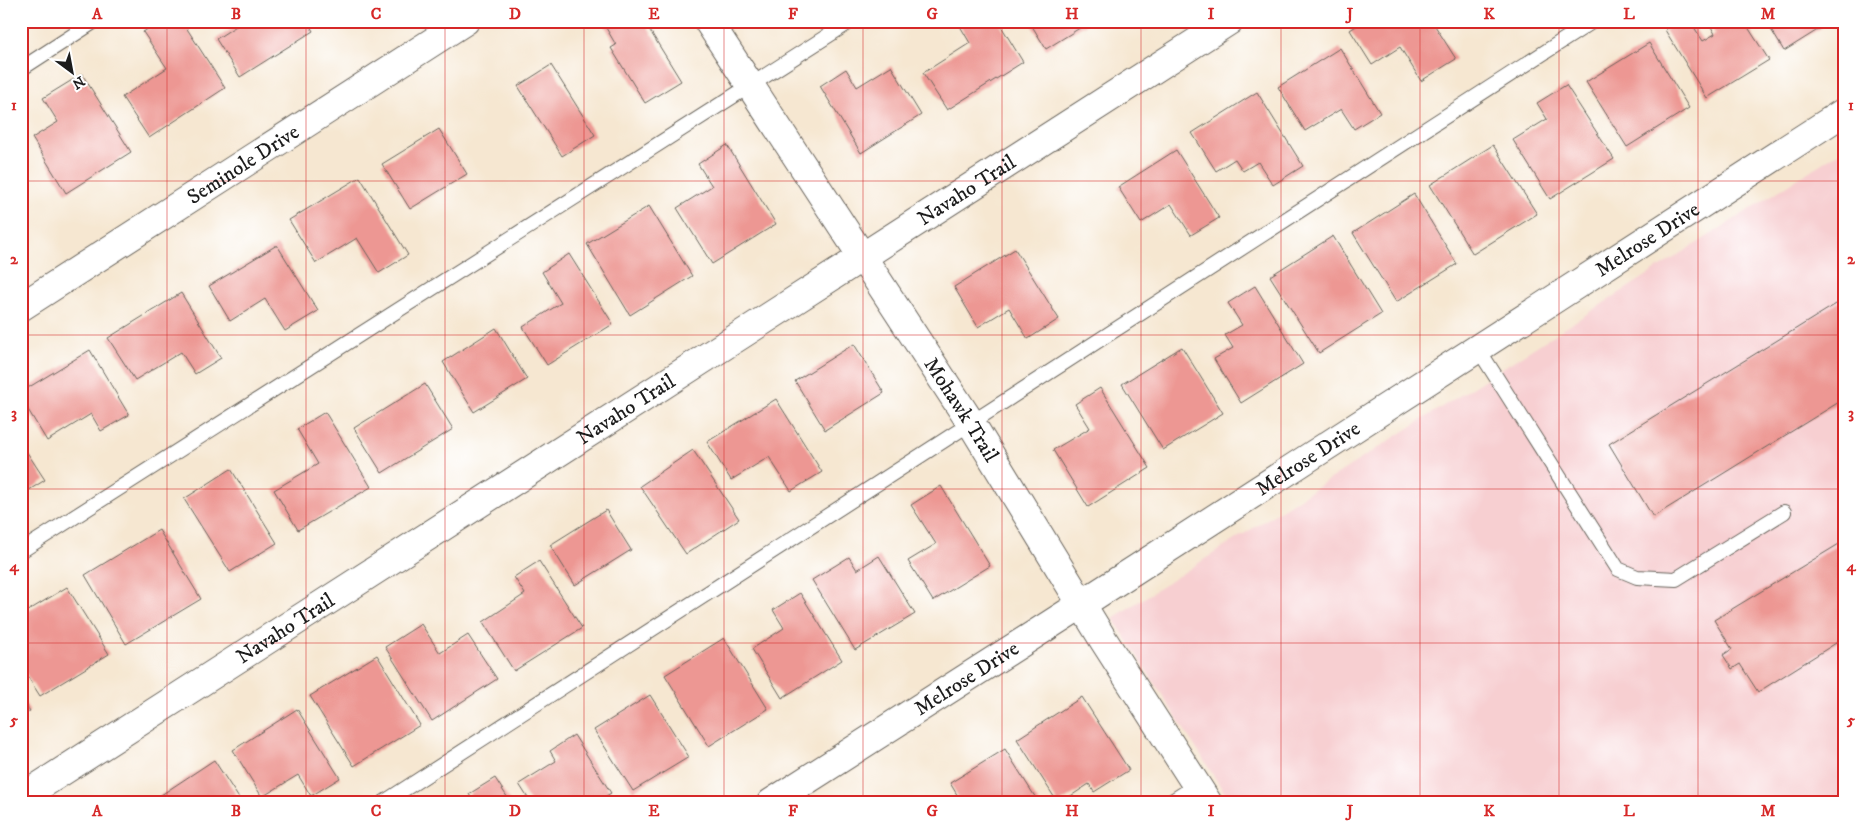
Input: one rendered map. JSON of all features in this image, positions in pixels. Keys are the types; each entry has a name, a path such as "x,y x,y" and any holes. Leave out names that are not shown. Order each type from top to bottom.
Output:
{"street":[{"name":"Seminole Drive","path":"21,307 466,21"},
{"name":"Mohawk Trail","path":"708,21 971,423 1202,794"},
{"name":"Navaho Trail","path":"21,798 1230,21"},
{"name":"Melrose Drive","path":"770,803 1844,112"}],"lane":[{"path":"21,69 95,21"},
{"path":"21,550 851,21"},
{"path":"383,803 1593,21"},
{"path":"1476,348 1618,569 1637,577 1676,579 1784,512"},
{"path":"1169,803 1202,794"}],"shaded area":[{"path":"1844,149 1844,803 1231,803 1113,618"}],"building":[{"path":"161,21 182,21 225,88 149,138 122,97 167,68 143,32"},
{"path":"244,21 307,21 313,31 240,77 216,39"},
{"path":"602,21 644,21 681,81 645,103 611,48 616,45"},
{"path":"957,21 998,21 1023,62 947,110 923,73 970,43"},
{"path":"1029,21 1091,21 1046,49"},
{"path":"1364,21 1432,21 1456,59 1421,81 1400,47 1372,65 1350,30"},
{"path":"1680,21 1690,21 1703,41 1715,34 1708,21 1744,21 1769,60 1707,98 1665,30"},
{"path":"1766,21 1832,21 1784,51"},
{"path":"1649,43 1689,108 1627,147 1586,82"},
{"path":"1340,48 1380,113 1354,129 1341,109 1305,131 1278,87"},
{"path":"551,65 595,135 562,156 518,86"},
{"path":"891,66 921,115 861,153 820,86 846,69 857,87"},
{"path":"82,74 131,152 66,193 32,138 58,122 43,98"},
{"path":"1566,85 1614,159 1550,199 1513,140 1547,119 1537,103"},
{"path":"1257,92 1303,166 1273,185 1258,162 1243,171 1235,159 1216,171 1192,133"},
{"path":"439,129 467,174 410,209 382,164"},
{"path":"727,145 776,224 712,264 677,208 712,186 698,164"},
{"path":"1493,145 1537,214 1473,254 1430,185"},
{"path":"1176,150 1219,218 1191,235 1171,204 1141,223 1118,187"},
{"path":"360,177 408,255 379,273 357,238 316,263 289,220"},
{"path":"1414,194 1457,264 1396,302 1353,233"},
{"path":"649,206 692,276 630,315 587,244"},
{"path":"1333,236 1381,314 1319,353 1270,276"},
{"path":"277,245 318,311 285,331 265,299 230,321 209,286"},
{"path":"1015,249 1059,319 1028,339 1009,308 978,327 954,287"},
{"path":"569,254 613,324 547,365 523,327 561,303 542,272"},
{"path":"1255,286 1303,364 1241,403 1214,359 1233,348 1225,335 1242,325 1228,303"},
{"path":"181,293 221,358 195,374 181,352 135,380 108,338"},
{"path":"1844,297 1844,399 1653,517 1609,444 1841,301 1840,299"},
{"path":"496,328 527,379 474,412 443,362"},
{"path":"854,344 884,393 825,430 795,381"},
{"path":"1182,347 1223,413 1163,450 1122,384"},
{"path":"90,350 129,415 101,431 91,414 47,441 21,398 21,392"},
{"path":"425,384 453,429 382,473 354,428"},
{"path":"1100,388 1150,468 1088,507 1053,450 1090,428 1075,404"},
{"path":"776,399 822,472 791,491 769,457 731,480 707,442"},
{"path":"325,412 371,487 298,530 274,490 318,464 297,429"},
{"path":"21,443 45,480 21,495"},
{"path":"693,450 739,519 686,554 640,486"},
{"path":"231,469 277,543 230,572 184,499"},
{"path":"941,486 990,566 933,601 908,561 936,544 911,505"},
{"path":"606,510 631,550 575,585 550,545"},
{"path":"159,530 201,599 126,644 85,575"},
{"path":"1844,541 1844,638 1758,692 1740,664 1732,669 1723,655 1732,649 1714,620"},
{"path":"879,556 915,614 855,650 812,580 849,557 857,570"},
{"path":"539,561 582,628 514,671 483,622 525,594 514,577"},
{"path":"67,587 109,654 40,696 21,666 21,615"},
{"path":"800,593 842,660 782,698 752,649 784,628 773,610"},
{"path":"421,624 440,653 468,635 497,679 432,721 385,647"},
{"path":"724,638 768,709 709,746 665,675"},
{"path":"377,655 420,725 354,766 310,696"},
{"path":"650,695 689,757 633,791 594,730"},
{"path":"21,697 30,711 21,716"},
{"path":"1082,697 1129,770 1094,792 1089,784 1058,803 1017,739"},
{"path":"297,709 340,778 311,796 298,775 262,797 233,750"},
{"path":"574,735 611,793 595,803 531,803 519,784 556,761 550,751"},
{"path":"1005,749 1039,803 962,803 950,783"},
{"path":"214,760 242,803 149,803"},
{"path":"495,778 511,803 474,803 469,794"}]}
